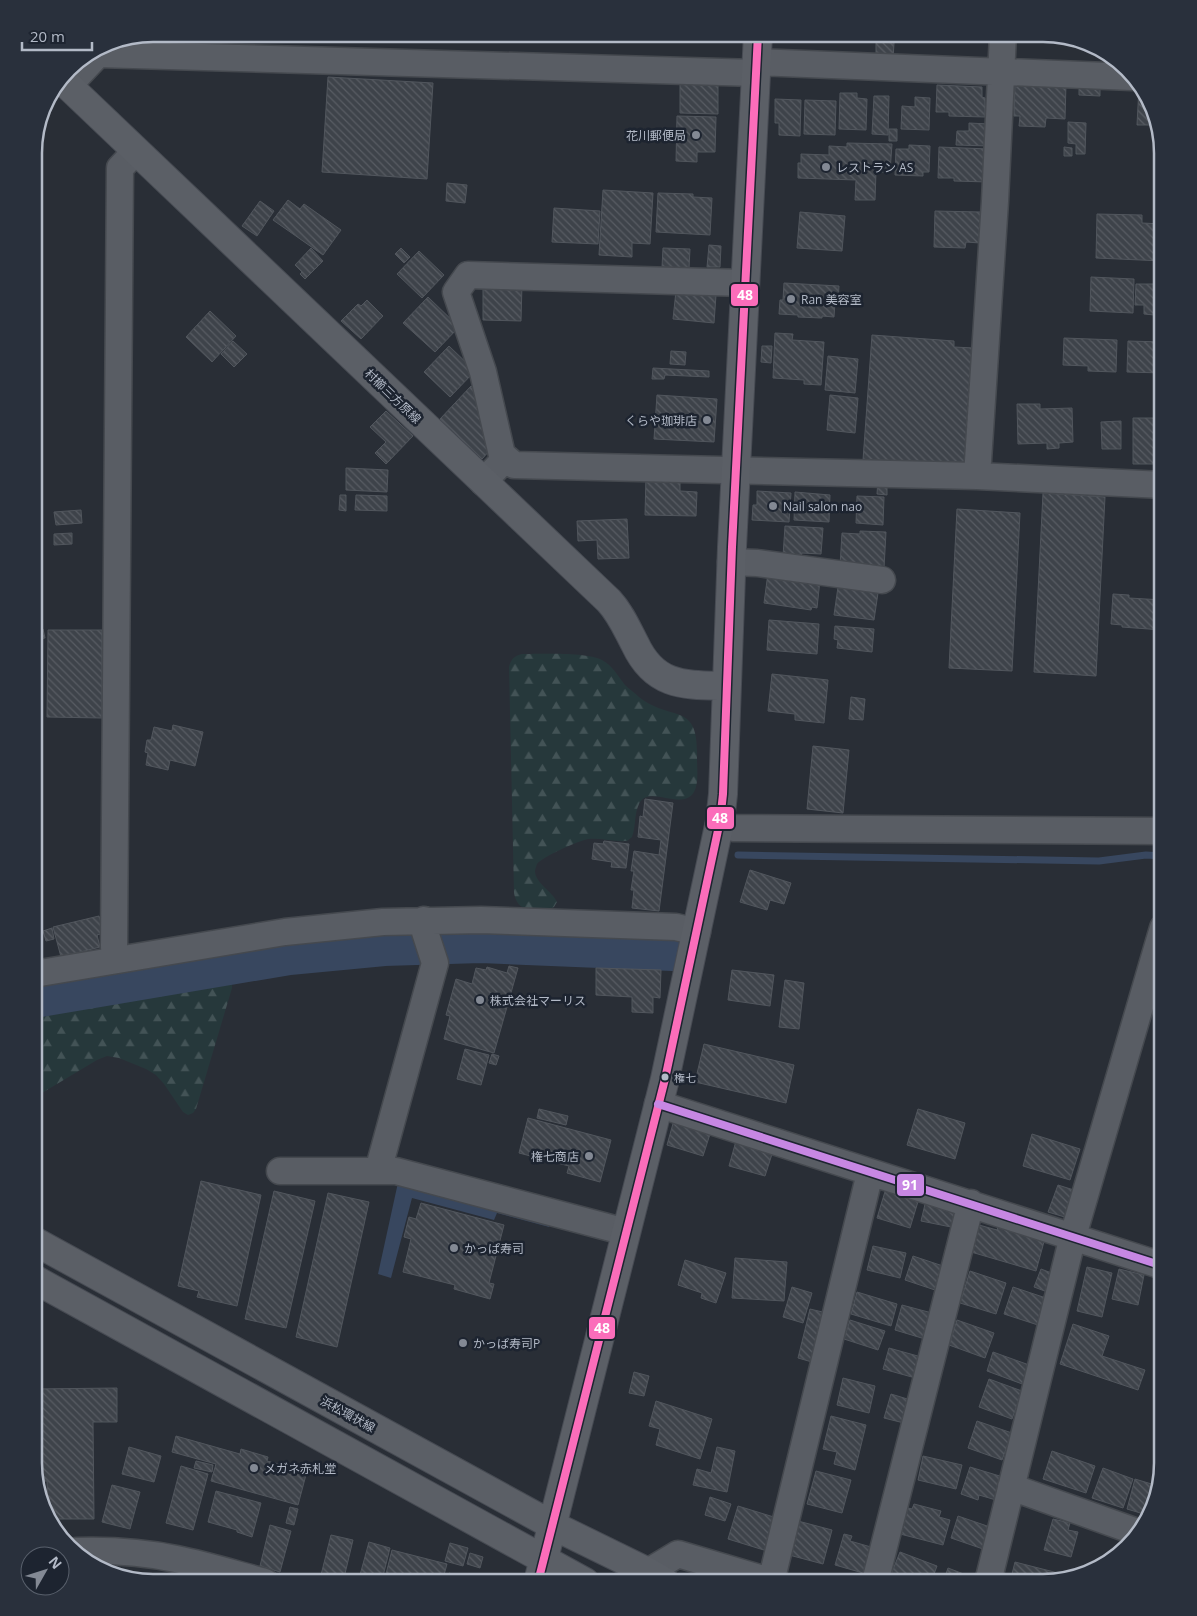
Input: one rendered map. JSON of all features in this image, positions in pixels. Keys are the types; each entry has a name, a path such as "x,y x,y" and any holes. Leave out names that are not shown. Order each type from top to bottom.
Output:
{"main road":[{"path":"541,1570 658,1104 719,825 758,43"},
{"name":"村櫛三方原線","path":"66,84 615,608 624,621 639,654 648,665 658,674 671,681 685,685 726,686"},
{"name":"浜松環状線","path":"42,1245 552,1525 650,1574"},
{"path":"42,1284 541,1570 556,1574"}],"street":[{"path":"977,476 995,201 1002,43"},
{"path":"113,50 757,67 1001,70 1123,77"},
{"path":"116,960 114,937 120,168 136,151"},
{"path":"745,283 468,275 456,292 479,358 502,455 514,465 736,472 977,476 1154,485"},
{"path":"483,482 506,458"},
{"path":"731,562 757,563 882,580"},
{"path":"719,825 734,828 1154,831"},
{"path":"42,973 318,927 383,922 427,935 506,920 676,927 697,932"},
{"path":"387,1171 435,963 427,935"},
{"path":"990,1574 1073,1236 1154,959"},
{"path":"658,1104 1154,1263"},
{"path":"280,1171 387,1171 626,1232"},
{"path":"774,1574 870,1173"},
{"path":"877,1574 971,1203"},
{"path":"1011,1488 1132,1530"},
{"path":"86,1551 107,1550 143,1553 233,1574"},
{"path":"659,1574 678,1554 745,1574"}],"green space":[{"path":"522,654 575,655 595,657 602,660 639,697 651,705 688,720 693,728 696,740 697,784 694,792 689,797 682,800 650,796 639,804 632,837 627,841 584,840 553,853 537,864 535,871 538,879 557,902 554,907 543,910 522,907 514,893 509,667 513,658"},
{"path":"222,976 228,977 232,982 232,988 196,1109 188,1115 183,1112 156,1075 119,1058 107,1056 42,1093 42,1007"}],"water":[{"path":"399,1178 550,1223 549,1227 497,1213 494,1220 412,1198 391,1278 378,1274"}],"building":[{"path":"876,43 894,43 893,59 876,59"},
{"path":"328,77 433,83 427,179 322,172"},
{"path":"680,82 718,83 718,114 680,113"},
{"path":"1015,82 1066,84 1065,119 1046,118 1045,127 1019,126 1020,116 1014,116"},
{"path":"1079,84 1100,85 1100,96 1079,95"},
{"path":"937,85 982,87 982,97 985,98 985,117 949,116 949,112 936,112"},
{"path":"840,93 857,93 857,98 867,99 866,130 839,129"},
{"path":"874,96 889,96 888,135 872,134"},
{"path":"915,97 930,98 929,130 901,129 902,106 915,107"},
{"path":"1138,97 1151,125 1137,125"},
{"path":"775,99 801,100 800,136 779,135 779,123 775,123"},
{"path":"805,100 836,101 835,135 804,134"},
{"name":"花川郵便局","path":"677,116 716,117 715,152 697,152 697,162 676,161"},
{"path":"1068,122 1086,123 1085,154 1076,154 1076,144 1068,143"},
{"path":"969,123 989,124 989,146 956,145 957,131 969,131"},
{"path":"889,129 897,129 897,141 889,141"},
{"path":"847,143 892,144 890,172 876,172 875,200 855,200 856,180 798,178 798,163 801,163 801,154 829,155 829,146 847,147"},
{"path":"909,145 930,146 929,172 923,172 923,176 895,175 896,149 909,149"},
{"path":"939,147 989,149 988,182 954,181 954,178 938,178"},
{"path":"1064,147 1072,148 1072,156 1064,156"},
{"path":"447,183 467,185 465,203 446,201"},
{"path":"603,190 653,193 650,244 632,243 632,257 599,255"},
{"path":"658,193 693,194 693,197 712,198 710,235 656,232"},
{"path":"288,200 300,209 304,204 341,230 323,255 273,220"},
{"path":"260,201 274,211 257,236 242,226"},
{"path":"554,208 600,211 598,244 552,242"},
{"path":"935,211 981,212 980,243 966,242 965,248 934,247"},
{"path":"800,212 845,216 842,251 797,248"},
{"path":"1097,214 1142,215 1142,223 1154,224 1154,261 1096,258"},
{"path":"709,245 721,246 720,267 707,267"},
{"path":"311,248 323,261 305,279 300,274 302,272 295,265"},
{"path":"401,248 410,257 404,263 395,254"},
{"path":"663,248 690,249 689,268 662,267"},
{"path":"419,251 444,275 422,298 397,274"},
{"path":"1091,277 1134,279 1133,313 1090,311"},
{"path":"784,283 839,286 838,302 835,302 834,317 798,317 798,315 779,314 780,300 783,300"},
{"path":"522,284 521,321 483,320 483,287"},
{"path":"1136,284 1154,284 1154,315 1144,314 1144,305 1135,305"},
{"path":"676,291 716,295 714,323 673,319"},
{"path":"428,297 459,327 435,352 403,323"},
{"path":"367,300 383,316 361,339 341,321 358,304 361,306"},
{"path":"210,311 236,336 212,362 186,337"},
{"path":"775,333 793,334 792,340 824,342 821,385 804,384 804,380 773,378"},
{"path":"872,335 954,341 954,347 974,348 967,461 945,465 863,460"},
{"path":"1064,338 1117,340 1116,372 1088,371 1088,366 1063,365"},
{"path":"233,341 247,354 234,367 221,354"},
{"path":"1128,341 1154,342 1154,373 1127,372"},
{"path":"449,346 475,371 450,397 424,372"},
{"path":"762,346 772,346 771,363 761,362"},
{"path":"671,351 686,352 685,365 670,364"},
{"path":"828,356 858,359 855,393 825,390"},
{"path":"653,368 709,371 709,377 665,375 664,379 652,379"},
{"path":"471,386 479,394 481,402 476,407 483,414 491,449 482,459 440,419"},
{"path":"657,395 717,399 714,442 654,439"},
{"path":"830,395 858,398 855,433 827,430"},
{"path":"1017,404 1040,404 1040,409 1072,408 1073,442 1059,443 1059,448 1047,449 1047,443 1018,444"},
{"path":"386,411 413,436 386,464 375,453 386,442 370,427"},
{"path":"1133,418 1154,418 1154,464 1133,464"},
{"path":"1121,421 1121,449 1102,449 1101,422"},
{"path":"346,468 388,470 387,492 346,490"},
{"path":"646,476 680,477 680,491 697,492 696,516 645,515"},
{"path":"878,480 887,481 887,495 877,494"},
{"path":"757,491 791,493 789,522 752,520 753,505 757,505"},
{"path":"795,492 830,495 829,522 794,520"},
{"path":"1043,493 1105,497 1096,676 1034,672"},
{"path":"340,495 346,495 346,511 339,510"},
{"path":"356,495 387,496 387,511 355,510"},
{"path":"857,496 884,497 883,525 856,523"},
{"path":"957,509 1020,513 1012,671 949,668"},
{"path":"81,510 82,523 56,525 54,512"},
{"path":"627,519 629,558 598,559 597,540 578,541 577,521"},
{"path":"785,526 823,528 821,554 802,553 801,557 783,556"},
{"path":"860,531 886,532 884,568 840,566 842,533 860,534"},
{"path":"72,533 72,544 54,545 54,534"},
{"path":"768,573 820,580 817,608 812,607 811,610 764,603"},
{"path":"838,587 878,593 874,620 834,615"},
{"path":"1113,594 1129,595 1129,598 1154,599 1154,629 1122,627 1122,625 1111,624"},
{"path":"769,620 819,624 817,654 767,650"},
{"path":"835,626 874,629 872,652 837,648 838,640 834,639"},
{"path":"48,630 102,630 102,718 47,717"},
{"path":"772,674 828,680 824,723 795,720 795,714 768,711"},
{"path":"851,697 865,699 863,720 849,719"},
{"path":"173,725 203,732 195,766 170,760 168,770 146,765 148,753 145,752 147,740 151,740 154,727 172,731"},
{"path":"813,746 849,750 843,813 807,809"},
{"path":"645,799 673,803 659,911 632,908 634,890 631,890 634,871 631,871 634,851 659,855 661,840 638,837 640,816 643,817"},
{"path":"604,841 629,844 626,868 611,867 612,862 592,859 594,843 603,844"},
{"path":"750,870 791,883 784,904 770,900 767,910 740,902"},
{"path":"99,916 104,933 97,935 100,947 61,957 53,927"},
{"path":"52,928 54,939 46,941 43,931"},
{"name":"株式会社マーリス","path":"509,966 518,968 494,1053 444,1039 450,1016 446,1015 456,979 472,984 476,968 486,970 487,967 507,973"},
{"path":"596,968 661,970 660,998 653,997 653,1013 632,1012 632,997 596,995"},
{"path":"732,970 774,975 770,1006 728,1000"},
{"path":"785,980 804,983 799,1029 779,1027"},
{"path":"704,1044 794,1065 786,1103 695,1082"},
{"path":"465,1049 489,1055 481,1085 457,1079"},
{"path":"492,1054 499,1056 496,1065 489,1063"},
{"path":"539,1109 568,1116 566,1125 537,1118"},
{"path":"918,1109 965,1123 955,1159 907,1145"},
{"path":"528,1118 611,1140 600,1182 567,1173 569,1166 519,1153"},
{"path":"674,1120 711,1131 703,1156 667,1145"},
{"path":"1032,1134 1080,1149 1070,1180 1023,1166"},
{"path":"736,1141 773,1151 765,1176 729,1166"},
{"path":"201,1181 261,1195 237,1306 197,1297 199,1291 178,1286"},
{"path":"887,1185 920,1195 910,1228 877,1218"},
{"path":"1058,1185 1077,1191 1068,1218 1048,1212"},
{"path":"274,1191 315,1201 286,1328 245,1319"},
{"path":"328,1193 369,1202 337,1347 296,1337"},
{"path":"926,1200 953,1205 951,1212 958,1214 956,1228 921,1221"},
{"path":"421,1203 504,1225 489,1283 494,1284 490,1299 454,1289 455,1285 403,1272 411,1239 404,1237 409,1217 416,1219"},
{"path":"999,1224 1045,1238 1036,1271 971,1252 979,1225 997,1230"},
{"path":"873,1246 906,1253 900,1278 867,1270"},
{"path":"913,1256 946,1267 938,1291 905,1280"},
{"path":"735,1258 787,1262 784,1301 732,1298"},
{"path":"685,1260 726,1273 716,1303 701,1298 702,1293 678,1285"},
{"path":"1087,1267 1112,1273 1102,1317 1077,1311"},
{"path":"1041,1269 1057,1275 1050,1293 1034,1287"},
{"path":"1119,1269 1144,1275 1138,1305 1112,1299"},
{"path":"970,1271 1006,1283 996,1314 960,1303"},
{"path":"792,1287 812,1293 803,1323 783,1317"},
{"path":"1013,1287 1049,1299 1041,1326 1004,1314"},
{"path":"857,1292 897,1304 891,1326 851,1314"},
{"path":"902,1305 932,1313 925,1339 895,1330"},
{"path":"810,1309 831,1314 819,1364 798,1358"},
{"path":"850,1320 885,1331 878,1350 844,1339"},
{"path":"957,1320 994,1333 985,1358 949,1345"},
{"path":"1073,1324 1109,1336 1102,1356 1145,1370 1138,1390 1060,1364"},
{"path":"889,1348 925,1358 919,1379 883,1369"},
{"path":"993,1352 1032,1366 1025,1385 987,1371"},
{"path":"634,1372 649,1376 644,1396 629,1393"},
{"path":"843,1378 875,1386 869,1413 837,1405"},
{"path":"989,1379 1022,1391 1012,1419 979,1407"},
{"path":"117,1388 117,1422 93,1422 94,1519 58,1519 48,1498 47,1481 44,1481 42,1462 42,1389"},
{"path":"891,1394 914,1401 908,1424 884,1418"},
{"path":"656,1401 712,1419 700,1459 656,1445 660,1429 649,1426"},
{"path":"831,1416 866,1425 855,1470 834,1464 837,1452 823,1449"},
{"path":"977,1421 1012,1433 1002,1460 968,1448"},
{"name":"メガネ赤札堂","path":"176,1436 240,1454 241,1449 268,1457 267,1461 307,1471 298,1505 211,1481 216,1464 172,1452"},
{"path":"129,1447 161,1456 154,1482 122,1474"},
{"path":"717,1447 735,1451 727,1492 693,1485 697,1469 711,1473"},
{"path":"1052,1451 1095,1466 1086,1493 1043,1479"},
{"path":"923,1456 962,1465 956,1489 918,1480"},
{"path":"196,1461 213,1465 212,1472 194,1468"},
{"path":"181,1466 208,1474 193,1530 166,1523"},
{"path":"970,1467 1003,1477 996,1500 979,1495 978,1500 961,1494"},
{"path":"1103,1468 1133,1479 1123,1508 1092,1498"},
{"path":"816,1471 851,1480 842,1513 807,1504"},
{"path":"1135,1479 1152,1484 1142,1514 1127,1509"},
{"path":"112,1485 140,1492 130,1529 102,1522"},
{"path":"216,1491 261,1503 252,1537 237,1532 237,1530 208,1522"},
{"path":"710,1497 731,1504 725,1521 705,1515"},
{"path":"914,1504 941,1511 939,1517 950,1520 943,1545 900,1534 908,1508 912,1509"},
{"path":"738,1506 777,1518 767,1551 728,1539"},
{"path":"290,1507 298,1509 294,1525 286,1523"},
{"path":"958,1516 993,1528 986,1550 951,1538"},
{"path":"1053,1519 1070,1523 1068,1530 1078,1532 1071,1557 1044,1550"},
{"path":"798,1521 832,1530 823,1564 789,1555"},
{"path":"270,1525 291,1531 280,1572 260,1566"},
{"path":"844,1534 852,1536 850,1541 878,1549 870,1574 835,1565"},
{"path":"331,1535 353,1540 345,1574 321,1574"},
{"path":"369,1542 390,1548 384,1574 360,1574"},
{"path":"450,1543 468,1548 463,1566 445,1561"},
{"path":"392,1550 447,1564 444,1574 386,1574"},
{"path":"900,1552 937,1566 934,1574 891,1574"},
{"path":"470,1553 483,1557 480,1568 467,1564"},
{"path":"1015,1562 1058,1573 1043,1574 1012,1574"},
{"path":"948,1568 964,1574 946,1574"}],"waterway":[{"path":"738,855 1099,861 1154,855"},
{"path":"42,996 289,954 384,945 481,942 673,950"}],"transit line":[{"name":"48","path":"540,1574 665,1079 720,821 723,794 732,547 758,43"},
{"name":"91","path":"658,1104 1154,1263"}],"place":[{"name":"花川郵便局","path":"696,135"},
{"name":"レストラン AS","path":"826,167"},
{"name":"Ran 美容室","path":"791,299"},
{"name":"くらや珈琲店","path":"707,420"},
{"name":"Nail salon nao","path":"773,506"},
{"name":"株式会社マーリス","path":"480,1000"},
{"name":"権七","path":"665,1077"},
{"name":"権七商店","path":"589,1156"},
{"name":"かっぱ寿司","path":"454,1248"},
{"name":"かっぱ寿司P","path":"463,1343"},
{"name":"メガネ赤札堂","path":"254,1468"}]}
